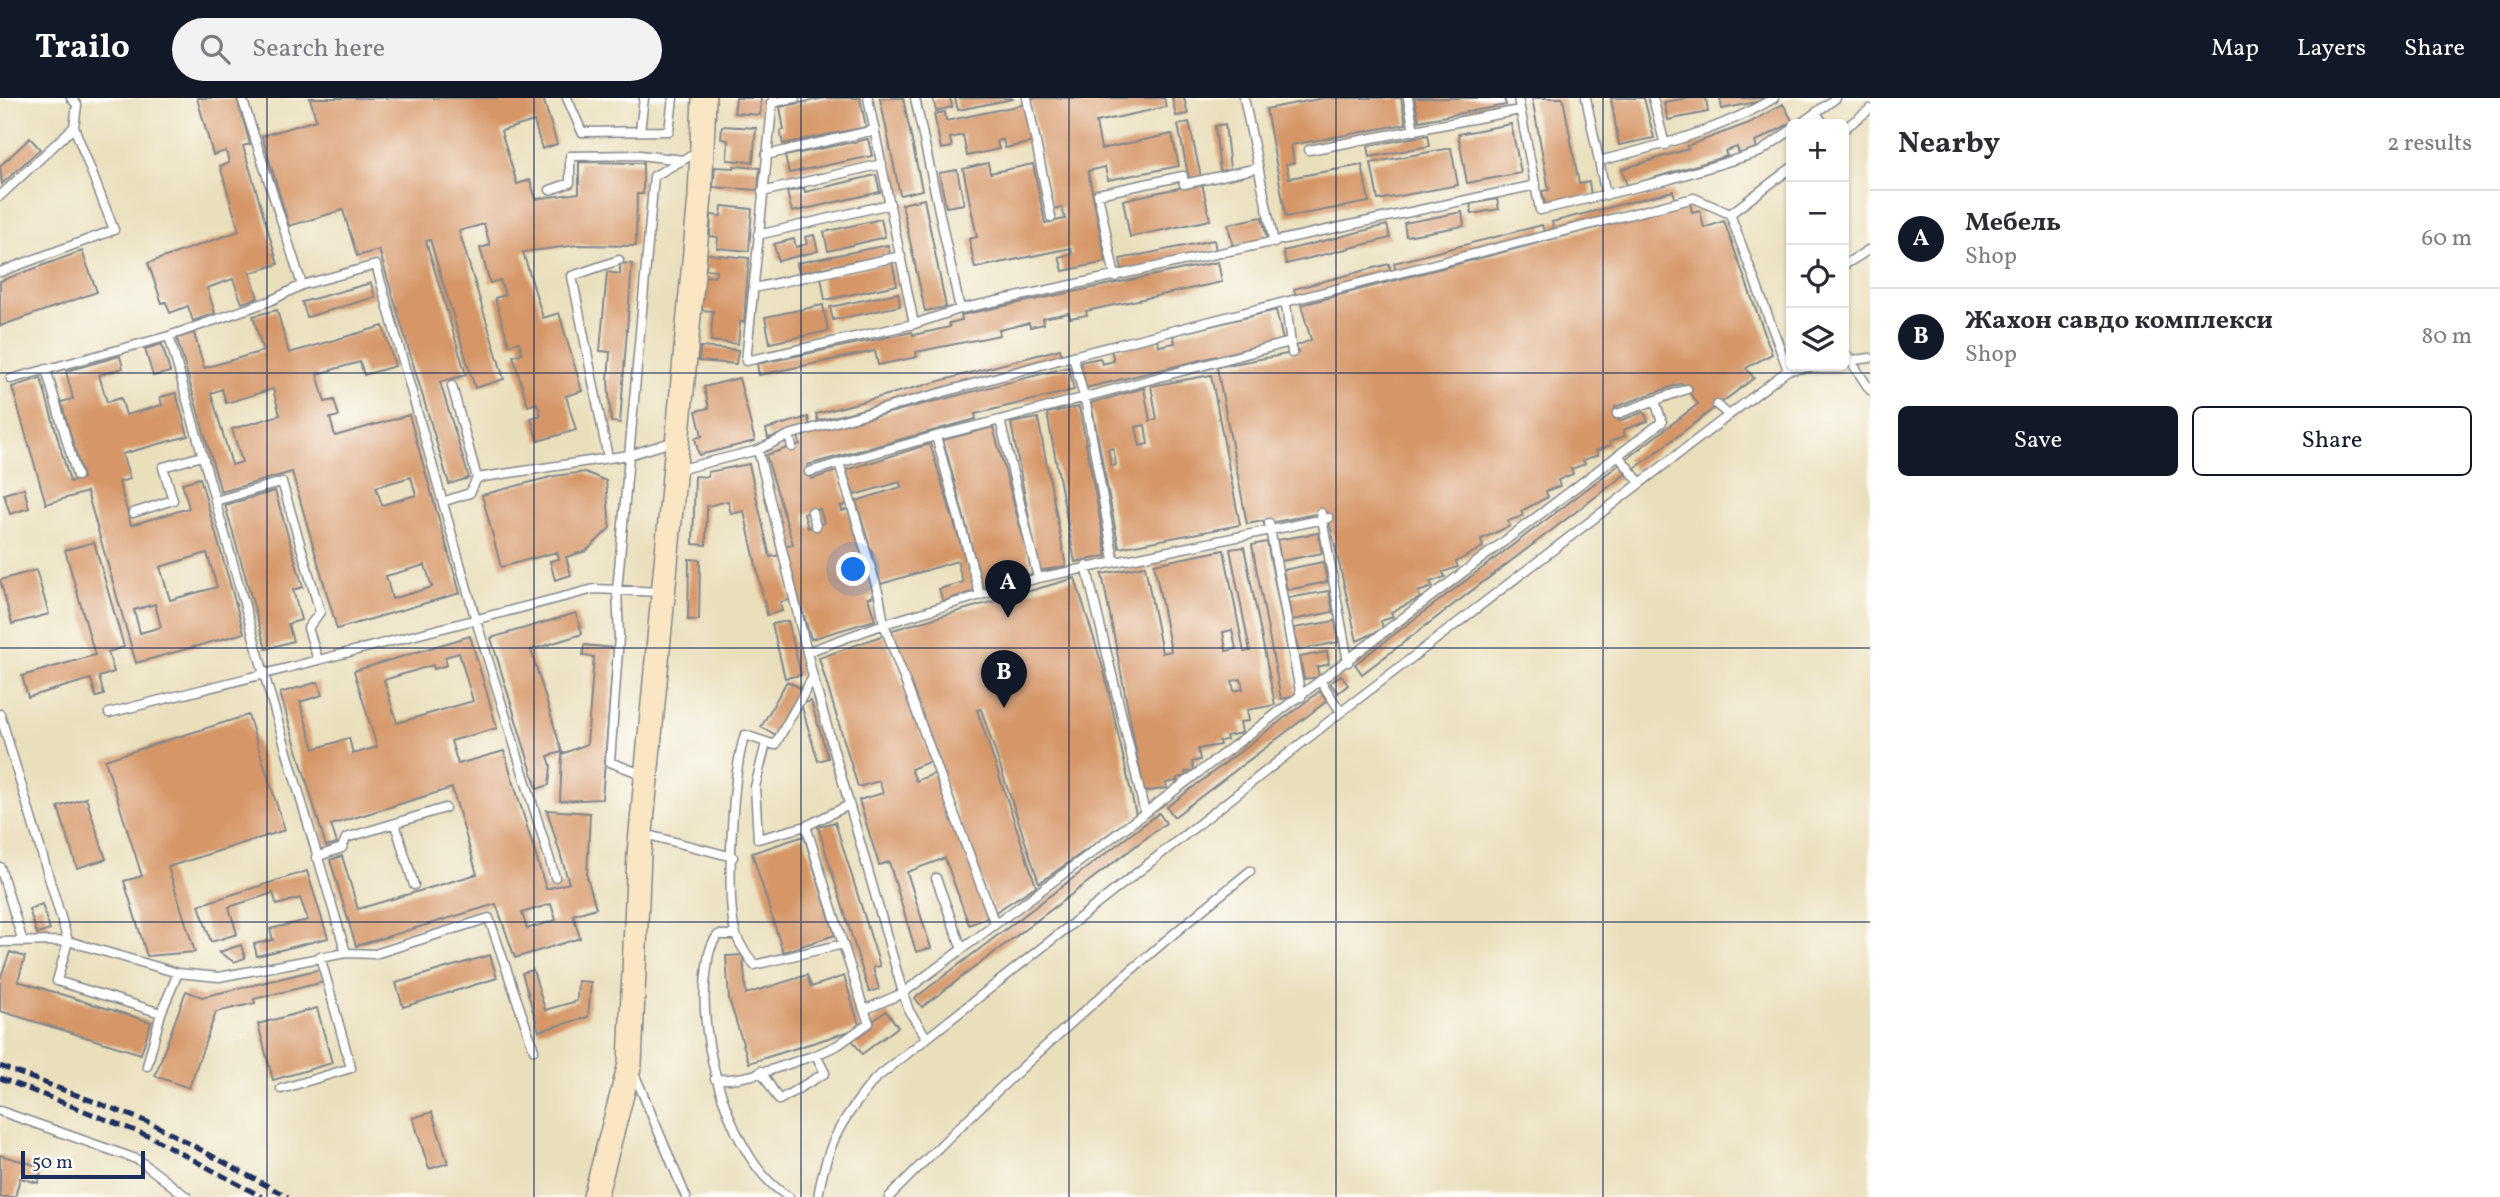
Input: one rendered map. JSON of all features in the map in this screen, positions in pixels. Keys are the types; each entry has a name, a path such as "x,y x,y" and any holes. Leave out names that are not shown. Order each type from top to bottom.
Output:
{"main road":[{"path":"595,1197 630,1064 641,833 678,440 693,155 704,98"}],"lane":[{"path":"0,272 114,230 74,127 77,105 71,98"},
{"path":"242,98 302,285"},
{"path":"567,98 582,132 669,131 673,98"},
{"path":"640,131 644,98"},
{"path":"795,98 772,101 746,361 914,324 960,309 1536,185"},
{"path":"868,98 914,324"},
{"path":"915,98 960,309"},
{"path":"1027,98 1051,217"},
{"path":"1244,98 1274,243"},
{"path":"1408,98 1414,131"},
{"path":"1518,98 1540,210 1606,195 1760,152 1786,134"},
{"path":"1586,98 1606,195"},
{"path":"1653,98 1665,145"},
{"path":"1599,161 1665,145 1751,112 1774,98"},
{"path":"1807,119 1836,98"},
{"path":"1849,125 1870,109"},
{"path":"1309,150 1520,110"},
{"path":"1816,113 1820,119"},
{"path":"0,196 74,127"},
{"path":"766,155 875,130"},
{"path":"550,190 570,183 570,156 693,155"},
{"path":"646,775 610,762 619,636 617,591 654,176 693,155"},
{"path":"762,192 882,164"},
{"path":"1115,277 1098,194 1183,176 1184,184 1258,168"},
{"path":"1730,214 1786,172"},
{"path":"675,470 758,450 789,435 1073,356 1286,304 1694,198 1730,214 1786,365"},
{"path":"758,235 890,204"},
{"path":"1849,262 1870,249"},
{"path":"754,288 901,256"},
{"path":"608,458 572,276 619,260"},
{"path":"11,379 169,335 270,301 302,285 376,265 445,501 475,617 555,877"},
{"path":"1286,304 1292,353"},
{"path":"169,335 316,857 346,953"},
{"path":"809,472 936,436 1237,360 1290,342"},
{"path":"1073,356 1085,398 1114,560"},
{"path":"1849,362 1870,358"},
{"path":"1849,366 1870,390"},
{"path":"46,369 77,476"},
{"path":"818,1197 823,1166 843,1118 875,1079 1341,712 1787,371"},
{"path":"445,501 470,493 477,478 452,386"},
{"path":"1617,414 1687,389"},
{"path":"864,1010 903,993 1348,662 1662,422 1655,401"},
{"path":"1717,405 1729,415"},
{"path":"1000,420 1038,578"},
{"path":"789,435 792,447"},
{"path":"936,436 980,595"},
{"path":"477,478 629,455 678,440"},
{"path":"758,450 813,677 903,993 909,1011 927,1038"},
{"path":"1618,455 1640,483"},
{"path":"133,513 173,500 163,467 202,456"},
{"path":"839,463 879,595 884,624 995,924"},
{"path":"215,501 282,482 320,612 308,628 318,660"},
{"path":"812,512 816,526"},
{"path":"807,652 848,632 884,624 1038,578 1324,517 1348,662"},
{"path":"1270,527 1301,696"},
{"path":"1086,566 1145,813"},
{"path":"109,713 475,617 594,589 663,592"},
{"path":"813,677 775,745 745,735 737,757 731,898 736,935 754,965 843,944"},
{"path":"1321,682 1341,712"},
{"path":"0,715 68,941 57,981 161,1013"},
{"path":"766,743 755,787 758,839 806,826 849,805"},
{"path":"316,857 342,848 346,838 444,808"},
{"path":"395,824 414,885"},
{"path":"715,1079 731,1080 816,1055 838,1045 869,1023 806,826"},
{"path":"641,833 733,857"},
{"path":"0,867 23,942"},
{"path":"889,1197 1078,1014 1136,963 1250,871"},
{"path":"936,878 962,949"},
{"path":"0,942 68,941 178,972 219,977 320,956 375,954 489,918 534,1050"},
{"path":"736,935 718,935 710,944 703,997 715,1079 751,1156 774,1188 789,1197"},
{"path":"281,1089 351,1068 320,956"},
{"path":"146,1066 161,1013 178,972"},
{"path":"761,1071 779,1100 825,1073 816,1055"},
{"path":"630,1064 686,1197"},
{"path":"0,1111 139,1160 187,1197"}],"building":[{"path":"197,98 237,98 250,144 243,146 278,264 250,273 258,298 242,303 233,279 207,288 215,313 193,321 188,306 170,313 166,302 162,303 148,263 239,231 220,166 229,163 226,151 213,155"},
{"path":"310,98 543,98 557,144 542,149 534,121 501,131 517,184 530,180 536,199 579,193 579,162 643,163 643,194 637,194 636,246 578,245 523,252 543,318 559,313 582,391 566,396 576,430 538,441 531,418 541,415 537,403 528,406 513,356 522,353 519,342 509,345 495,298 505,295 500,280 490,283 480,248 490,245 484,224 459,231 504,379 475,388 430,240 426,241 466,375 440,382 469,478 449,484 379,250 357,256 343,210 289,226 262,136 316,120"},
{"path":"736,98 761,98 760,115 734,113"},
{"path":"825,98 860,98 866,127 783,144 780,131 784,130 780,107"},
{"path":"880,98 903,98 922,190 900,195"},
{"path":"933,98 950,98 952,107 936,111"},
{"path":"955,98 1012,98 1013,99 958,110"},
{"path":"1030,98 1164,98 1166,107 1096,122 1101,149 1172,134 1179,166 1108,180 1105,167 1088,171 1106,262 1063,271 1059,257 1072,254 1071,248 975,268 969,239 977,237 963,169 988,163 990,173 1033,164 1045,223 1065,219 1062,207 1053,209"},
{"path":"1172,98 1184,98 1188,114 1176,116"},
{"path":"1323,98 1401,98 1406,124 1291,145 1294,163 1286,164 1289,178 1362,165 1369,202 1286,217 1266,109"},
{"path":"1414,98 1504,98 1506,105 1419,121"},
{"path":"1532,98 1563,98 1579,184 1589,182 1591,195 1545,204 1542,191 1549,190"},
{"path":"1611,98 1644,98 1654,138 1619,145"},
{"path":"1706,98 1708,112 1668,120 1664,102"},
{"path":"1720,98 1771,98 1771,99 1722,109"},
{"path":"1026,104 1034,142 1005,148 1003,140 997,141 999,149 967,156 963,135 950,138 952,147 941,149 934,114 945,112 946,121"},
{"path":"1783,104 1791,119 1786,119 1786,126 1755,142 1757,148 1739,154 1737,147 1725,151 1727,156 1627,186 1622,169 1688,149 1687,146 1749,123"},
{"path":"1189,122 1201,177 1189,179 1178,125"},
{"path":"1225,124 1230,169 1220,171 1215,126"},
{"path":"1511,124 1521,173 1467,183 1458,134"},
{"path":"722,126 756,128 753,162 727,160 728,140 721,139"},
{"path":"1428,135 1430,146 1370,157 1368,146"},
{"path":"30,138 40,149 2,184 0,166"},
{"path":"868,139 872,156 789,173 785,156"},
{"path":"1451,148 1458,185 1378,200 1371,163"},
{"path":"715,167 760,168 758,190 713,187"},
{"path":"957,170 964,204 946,207 939,173"},
{"path":"876,175 880,192 792,212 787,192 804,188 805,192"},
{"path":"1202,183 1210,220 1130,237 1123,200"},
{"path":"1673,191 1676,200 1554,231 1552,222"},
{"path":"924,199 946,307 925,311 902,204"},
{"path":"1497,199 1499,209 1472,214 1470,204"},
{"path":"1690,203 1692,212 1700,210 1704,228 1724,221 1772,354 1746,368 1754,378 1634,469 1626,459 1698,404 1682,383 1615,407 1619,421 1644,412 1648,421 1623,430 1625,436 1609,442 1611,445 1596,451 1598,455 1583,460 1585,464 1571,469 1573,474 1558,480 1560,486 1546,491 1548,497 1521,511 1523,516 1508,521 1510,526 1481,539 1483,547 1456,562 1458,567 1443,572 1445,577 1430,582 1433,587 1418,592 1420,598 1391,612 1393,617 1381,621 1383,629 1357,641 1327,512 1264,524 1263,521 1247,524 1217,367 1298,352 1296,346 1311,340 1301,305"},
{"path":"722,206 752,209 749,251 717,248 718,237 710,236 711,215 721,216"},
{"path":"1462,212 1464,226 1406,236 1404,223"},
{"path":"1262,217 1267,240 1233,247 1228,224"},
{"path":"881,219 885,237 828,251 824,232"},
{"path":"1387,225 1390,238 1286,264 1283,251"},
{"path":"1542,225 1545,234 1396,272 1394,263"},
{"path":"814,235 818,251 778,261 774,244 794,239 796,247 807,244 805,237"},
{"path":"1214,240 1216,251 1122,271 1120,259"},
{"path":"888,245 890,254 799,273 797,263"},
{"path":"82,251 97,292 0,326 0,281"},
{"path":"707,254 749,258 744,322 740,322 738,344 711,341 713,311 701,310 704,276 715,277 716,270 706,269"},
{"path":"892,262 897,285 825,300 821,277"},
{"path":"1218,262 1222,282 1086,311 1087,315 1070,318 1069,313 1043,318 1044,324 1030,327 1029,323 999,330 1000,335 916,352 917,357 878,365 875,351 759,375 757,364 912,332 913,335 950,327 949,323 962,320 961,315"},
{"path":"620,263 632,264 620,423 611,422 608,380 610,352 600,351 607,272 620,274"},
{"path":"1389,264 1391,274 1296,298 1294,289"},
{"path":"371,283 375,297 307,317 302,302"},
{"path":"898,293 900,306 833,320 830,307"},
{"path":"823,305 828,331 770,343 765,317"},
{"path":"277,310 289,353 383,326 395,366 364,375 360,362 317,374 325,402 334,400 339,416 330,418 335,436 409,415 460,593 337,629 292,472 221,492 177,338 194,333 204,368 263,351 253,316","holes":["222,389 226,403 273,389 280,415 232,429 242,462 232,465 211,393","411,477 416,495 382,505 376,487","425,565 432,587 392,599 386,576"]},
{"path":"1276,310 1283,340 1086,388 1080,362 1100,358 1102,364 1114,361 1111,350 1157,339 1159,346 1175,343 1173,335"},
{"path":"162,344 170,372 153,376 145,349"},
{"path":"700,347 738,350 736,364 699,361"},
{"path":"1060,349 1062,357 818,421 816,414"},
{"path":"120,356 123,368 99,375 107,402 121,398 126,415 162,405 160,397 176,393 188,436 122,454 130,479 119,482 131,525 189,508 182,483 200,478 244,633 136,663 87,492 46,504 12,387 41,378 70,482 83,478 61,402 73,399 66,371","holes":["207,553 217,587 170,600 160,567","155,604 161,627 140,633 134,610"]},
{"path":"1069,367 1074,390 975,414 976,419 807,465 811,479 837,471 847,504 841,506 842,511 848,509 874,596 868,598 875,620 811,639 783,546 793,544 766,455 800,444 798,436","holes":["820,509 824,523 808,528 804,514"]},
{"path":"1211,375 1240,525 1119,548 1091,403 1144,388 1150,421 1157,419 1151,386","holes":["1145,425 1148,444 1140,446 1136,427","1113,448 1116,465 1111,466 1108,449"]},
{"path":"739,378 755,441 699,455 695,438 702,436 696,411 709,408 704,387"},
{"path":"1079,407 1107,556 1075,562 1047,413"},
{"path":"808,417 810,427 768,438 766,429"},
{"path":"1038,418 1066,566 1039,571 1011,423"},
{"path":"993,427 1033,574 983,588 943,440"},
{"path":"930,444 975,591 943,601 939,589 963,582 957,561 881,584 856,501 901,487 900,482 854,495 846,470"},
{"path":"749,464 770,557 780,555 790,600 780,602 782,611 767,615 744,511 731,514 728,501 707,506 706,545 693,544 695,476 708,477 708,472"},
{"path":"1620,464 1627,473 1362,674 1355,664"},
{"path":"585,472 606,481 610,528 586,551 566,557 571,575 555,580 550,561 559,559 557,552 501,567 482,495 554,476"},
{"path":"24,488 29,508 10,514 4,494"},
{"path":"275,491 303,587 293,590 301,620 288,624 293,641 266,649 225,505"},
{"path":"1318,533 1322,553 1281,561 1277,540"},
{"path":"94,542 124,647 108,652 114,672 99,677 104,695 96,697 91,679 28,697 22,676 95,655 65,550"},
{"path":"1267,542 1297,696 1281,699 1252,545"},
{"path":"1244,547 1275,705 1247,710 1249,721 1240,722 1242,733 1226,736 1227,740 1219,741 1220,745 1198,749 1200,760 1192,762 1194,771 1185,772 1186,776 1166,783 1167,788 1144,792 1102,574 1145,566 1162,653 1171,651 1154,564 1224,550 1244,652 1250,651 1230,549","holes":["1232,630 1236,649 1226,651 1223,632","1241,679 1243,689 1234,691 1232,681"]},
{"path":"689,559 700,560 699,620 688,620"},
{"path":"1323,562 1327,582 1287,590 1283,570"},
{"path":"36,570 49,614 12,624 0,580"},
{"path":"1075,578 1104,671 1136,815 1039,883 981,709 977,710 1036,886 994,913 889,631"},
{"path":"1329,591 1333,612 1292,620 1288,598"},
{"path":"576,613 582,634 531,650 562,752 548,756 551,766 549,785 537,789 491,638"},
{"path":"788,621 801,675 785,678 772,624"},
{"path":"1335,621 1339,642 1298,650 1294,628"},
{"path":"884,635 931,761 911,769 916,781 936,773 989,917 969,925 945,858 907,872 931,948 916,952 889,862 879,865 859,800 883,793 879,781 858,787 819,658"},
{"path":"470,636 497,728 451,741 458,764 504,751 546,889 569,883 547,810 590,813 587,877 596,908 573,915 580,938 515,958 496,904 356,946 330,860 342,856 358,909 477,874 452,788 331,825 337,843 326,846 280,693 318,682 322,695 300,702 314,749 349,738 353,754 377,747 354,671","holes":["459,653 473,701 397,723 384,680 433,665 434,669 447,665 445,657","551,904 556,920 527,929 522,913"]},
{"path":"584,645 614,648 602,799 560,801 562,754 587,744 594,657 583,656"},
{"path":"1327,652 1329,664 1317,667 1319,677 1304,679 1300,657"},
{"path":"1341,675 1348,685 1338,693 1330,683"},
{"path":"787,681 802,689 776,735 761,727"},
{"path":"1320,691 1327,701 1174,817 1167,807"},
{"path":"811,701 828,758 818,761 801,704"},
{"path":"248,715 285,830 168,867 195,952 147,956 124,881 142,876 105,760"},
{"path":"86,798 106,859 77,868 58,807"},
{"path":"1159,813 1166,823 922,1007 915,998"},
{"path":"835,822 880,966 873,968 879,989 869,992 818,827"},
{"path":"804,836 835,935 783,952 752,853"},
{"path":"307,871 328,938 257,956 254,944 273,940 270,929 308,920 300,898 277,905 273,893 229,907 237,934 211,942 199,905"},
{"path":"42,904 50,930 37,934 29,909"},
{"path":"241,945 245,958 234,962 219,952"},
{"path":"10,952 25,957 18,981 151,1022 141,1054 0,1011 0,979"},
{"path":"490,955 497,978 403,1007 396,983"},
{"path":"743,955 746,994 807,975 811,987 844,976 860,1028 749,1063 729,999 726,956"},
{"path":"321,969 324,982 254,999 255,1003 216,1012 189,1088 155,1076 186,991 202,997"},
{"path":"533,970 545,1010 577,1001 578,981 591,982 588,1017 539,1031 522,973"},
{"path":"317,1008 332,1063 273,1080 258,1024"},
{"path":"886,1011 898,1027 862,1054 851,1038"},
{"path":"432,1112 448,1163 429,1169 413,1118"},
{"path":"0,1155 42,1167 38,1183 20,1178 15,1197 0,1197"}],"railway":[{"path":"0,1066 153,1124 288,1197"},
{"path":"0,1078 151,1137 262,1197"}],"place":[{"name":"Мебель","path":"1008,618"},
{"name":"Жахон савдо комплекси","path":"1004,708"}]}
